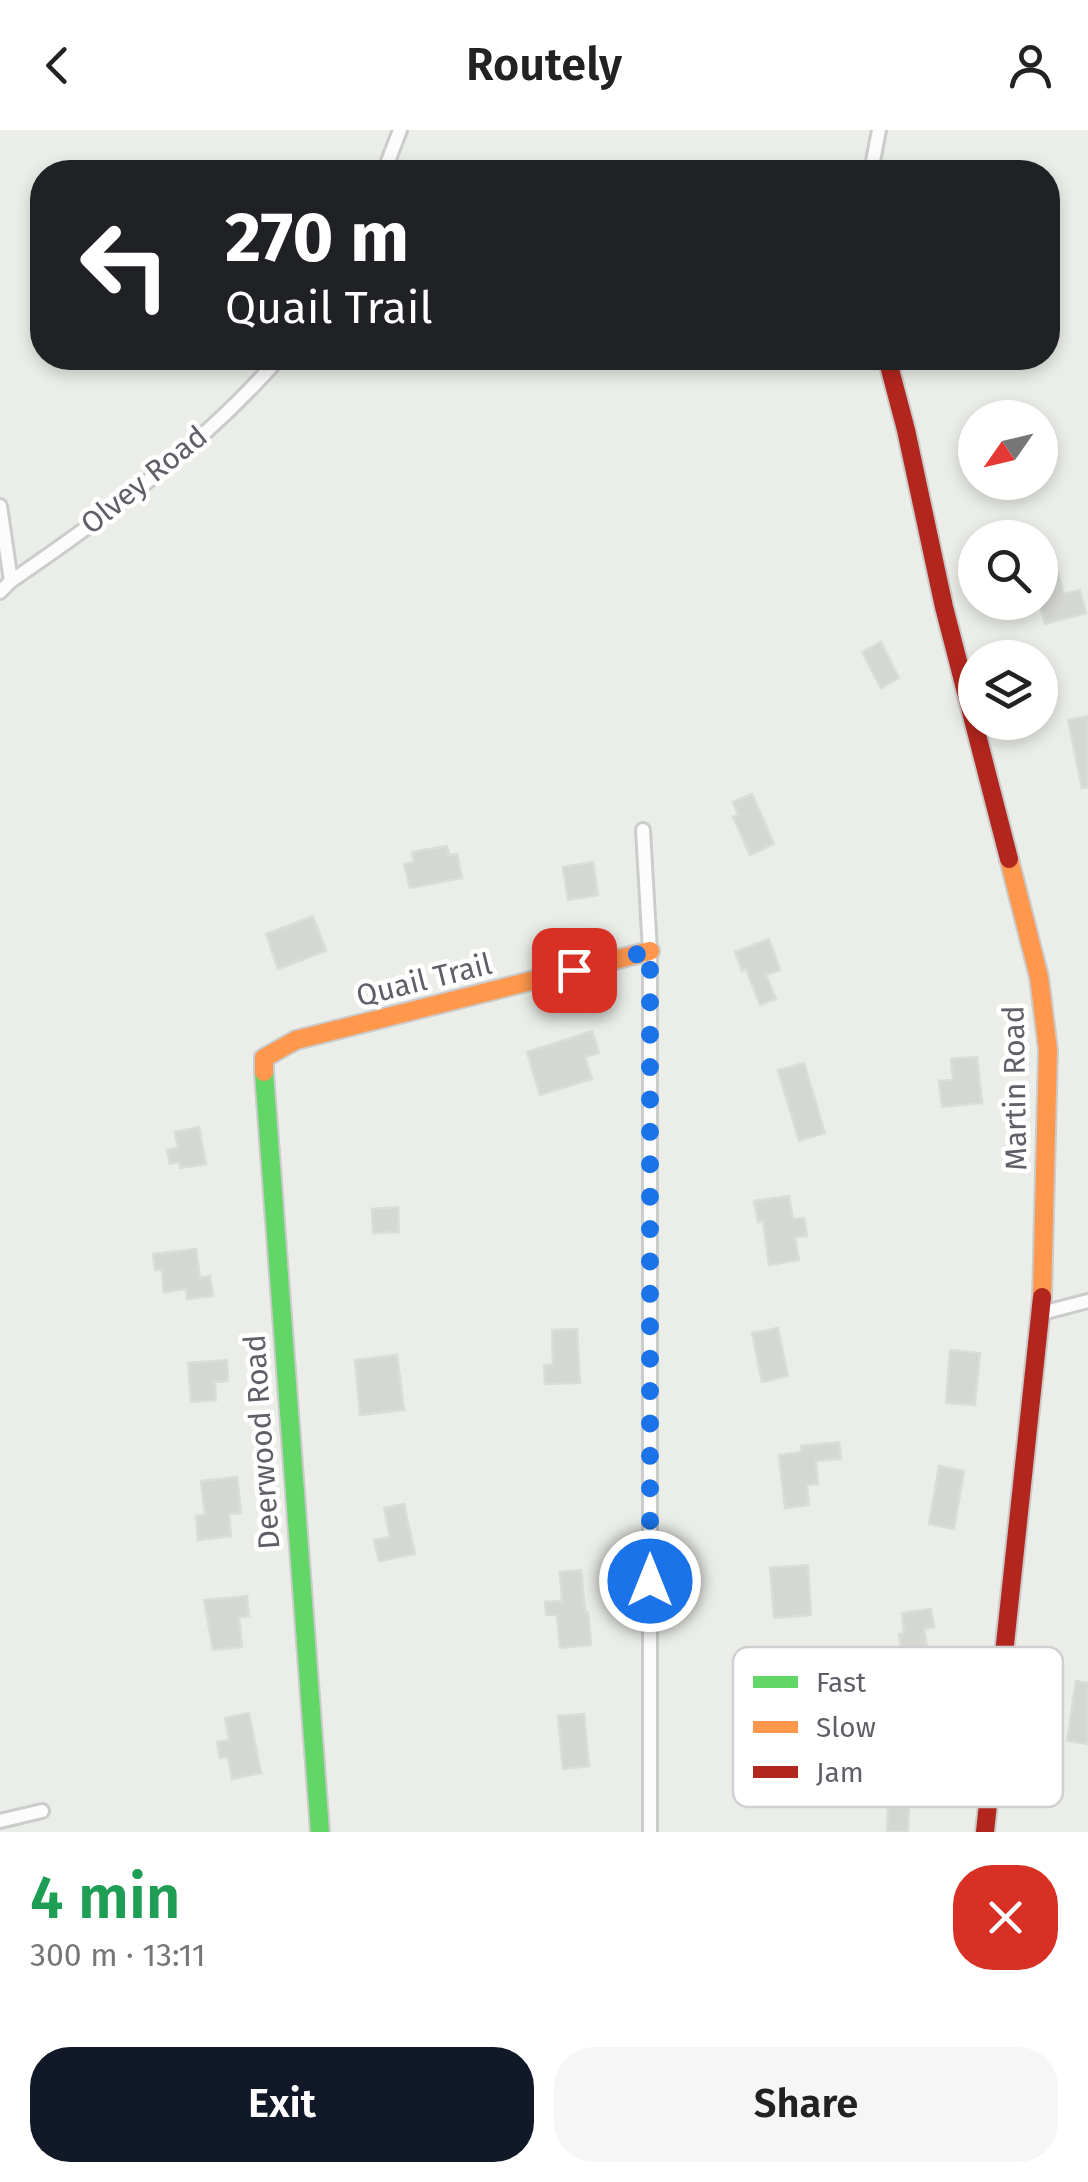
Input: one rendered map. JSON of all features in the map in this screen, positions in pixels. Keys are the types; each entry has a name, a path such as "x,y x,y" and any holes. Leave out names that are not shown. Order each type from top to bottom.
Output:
{"street":[{"path":"389,160 400,130"},
{"path":"873,160 879,130"},
{"name":"Olvey Road","path":"0,592 10,581 90,527 176,457 268,370"},
{"name":"Martin Road","path":"890,370 944,607 1039,978 1048,1050 1042,1313 1005,1647"},
{"path":"0,506 10,581"},
{"path":"643,830 650,951 650,1832"},
{"name":"Quail Trail","path":"272,1053 296,1040 650,951"},
{"name":"Deerwood Road","path":"272,1053 264,1058 262,1086 320,1832"},
{"path":"1042,1313 1088,1301"},
{"name":"Martin Road","path":"985,1832 988,1807"},
{"path":"0,1821 42,1811"}],"building":[{"path":"1058,571 1064,594 1080,590 1086,613 1045,624 1044,620 1058,620"},
{"path":"881,642 899,678 881,688 862,652"},
{"path":"1088,716 1088,787 1082,788 1068,720"},
{"path":"752,794 774,844 750,855 733,817 738,815 733,802"},
{"path":"447,846 449,855 457,854 462,878 410,888 404,864 414,862 412,852"},
{"path":"593,862 598,895 568,900 563,867"},
{"path":"313,916 326,951 278,969 266,934"},
{"path":"769,939 780,970 766,975 776,999 760,1005 735,952"},
{"path":"592,1031 599,1053 585,1057 592,1079 540,1095 527,1052"},
{"path":"977,1057 982,1103 942,1107 939,1081 953,1080 951,1059"},
{"path":"804,1063 825,1133 799,1141 778,1070"},
{"path":"199,1127 206,1164 180,1168 179,1162 170,1164 167,1150 178,1148 175,1132"},
{"path":"789,1196 793,1219 804,1218 807,1236 795,1237 799,1260 769,1265 763,1221 758,1222 754,1201"},
{"path":"398,1207 399,1232 373,1233 372,1209"},
{"path":"196,1249 200,1278 210,1276 213,1296 187,1299 186,1289 164,1292 162,1270 155,1270 153,1254"},
{"path":"778,1328 788,1376 762,1382 752,1333"},
{"path":"577,1329 580,1383 545,1384 544,1365 553,1365 552,1330"},
{"path":"950,1350 980,1353 975,1405 946,1403"},
{"path":"397,1355 404,1410 360,1415 355,1360"},
{"path":"227,1360 228,1381 215,1382 216,1400 191,1402 188,1363"},
{"path":"839,1442 841,1459 816,1461 818,1484 807,1485 809,1505 785,1508 779,1455 801,1452 801,1446"},
{"path":"939,1466 964,1471 954,1529 929,1524"},
{"path":"237,1477 241,1513 229,1514 231,1536 198,1540 196,1516 205,1515 201,1481"},
{"path":"404,1504 415,1554 379,1561 374,1540 390,1537 384,1508"},
{"path":"808,1565 811,1615 774,1618 770,1568"},
{"path":"581,1570 591,1645 560,1648 557,1615 546,1615 545,1602 562,1601 560,1572"},
{"path":"247,1596 249,1616 239,1617 242,1647 213,1650 204,1600"},
{"path":"931,1609 934,1627 924,1629 927,1647 901,1647 902,1613"},
{"path":"1076,1681 1088,1683 1088,1744 1067,1741"},
{"path":"249,1713 261,1773 232,1779 228,1757 220,1758 217,1742 229,1740 225,1718"},
{"path":"584,1714 589,1766 563,1769 558,1716"},
{"path":"888,1807 909,1807 908,1832 887,1832"}],"traffic: fast":[{"path":"264,1072 320,1832"}],"traffic: slow":[{"path":"1009,859 1039,977 1048,1050 1042,1297"},
{"path":"264,1072 264,1058 296,1040 650,951"}],"traffic: jam":[{"path":"890,370 944,607 1009,859"},
{"path":"1005,1647 1042,1297"},
{"path":"985,1832 988,1807"}],"route":[{"path":"574,970 650,951 650,1581"}]}
